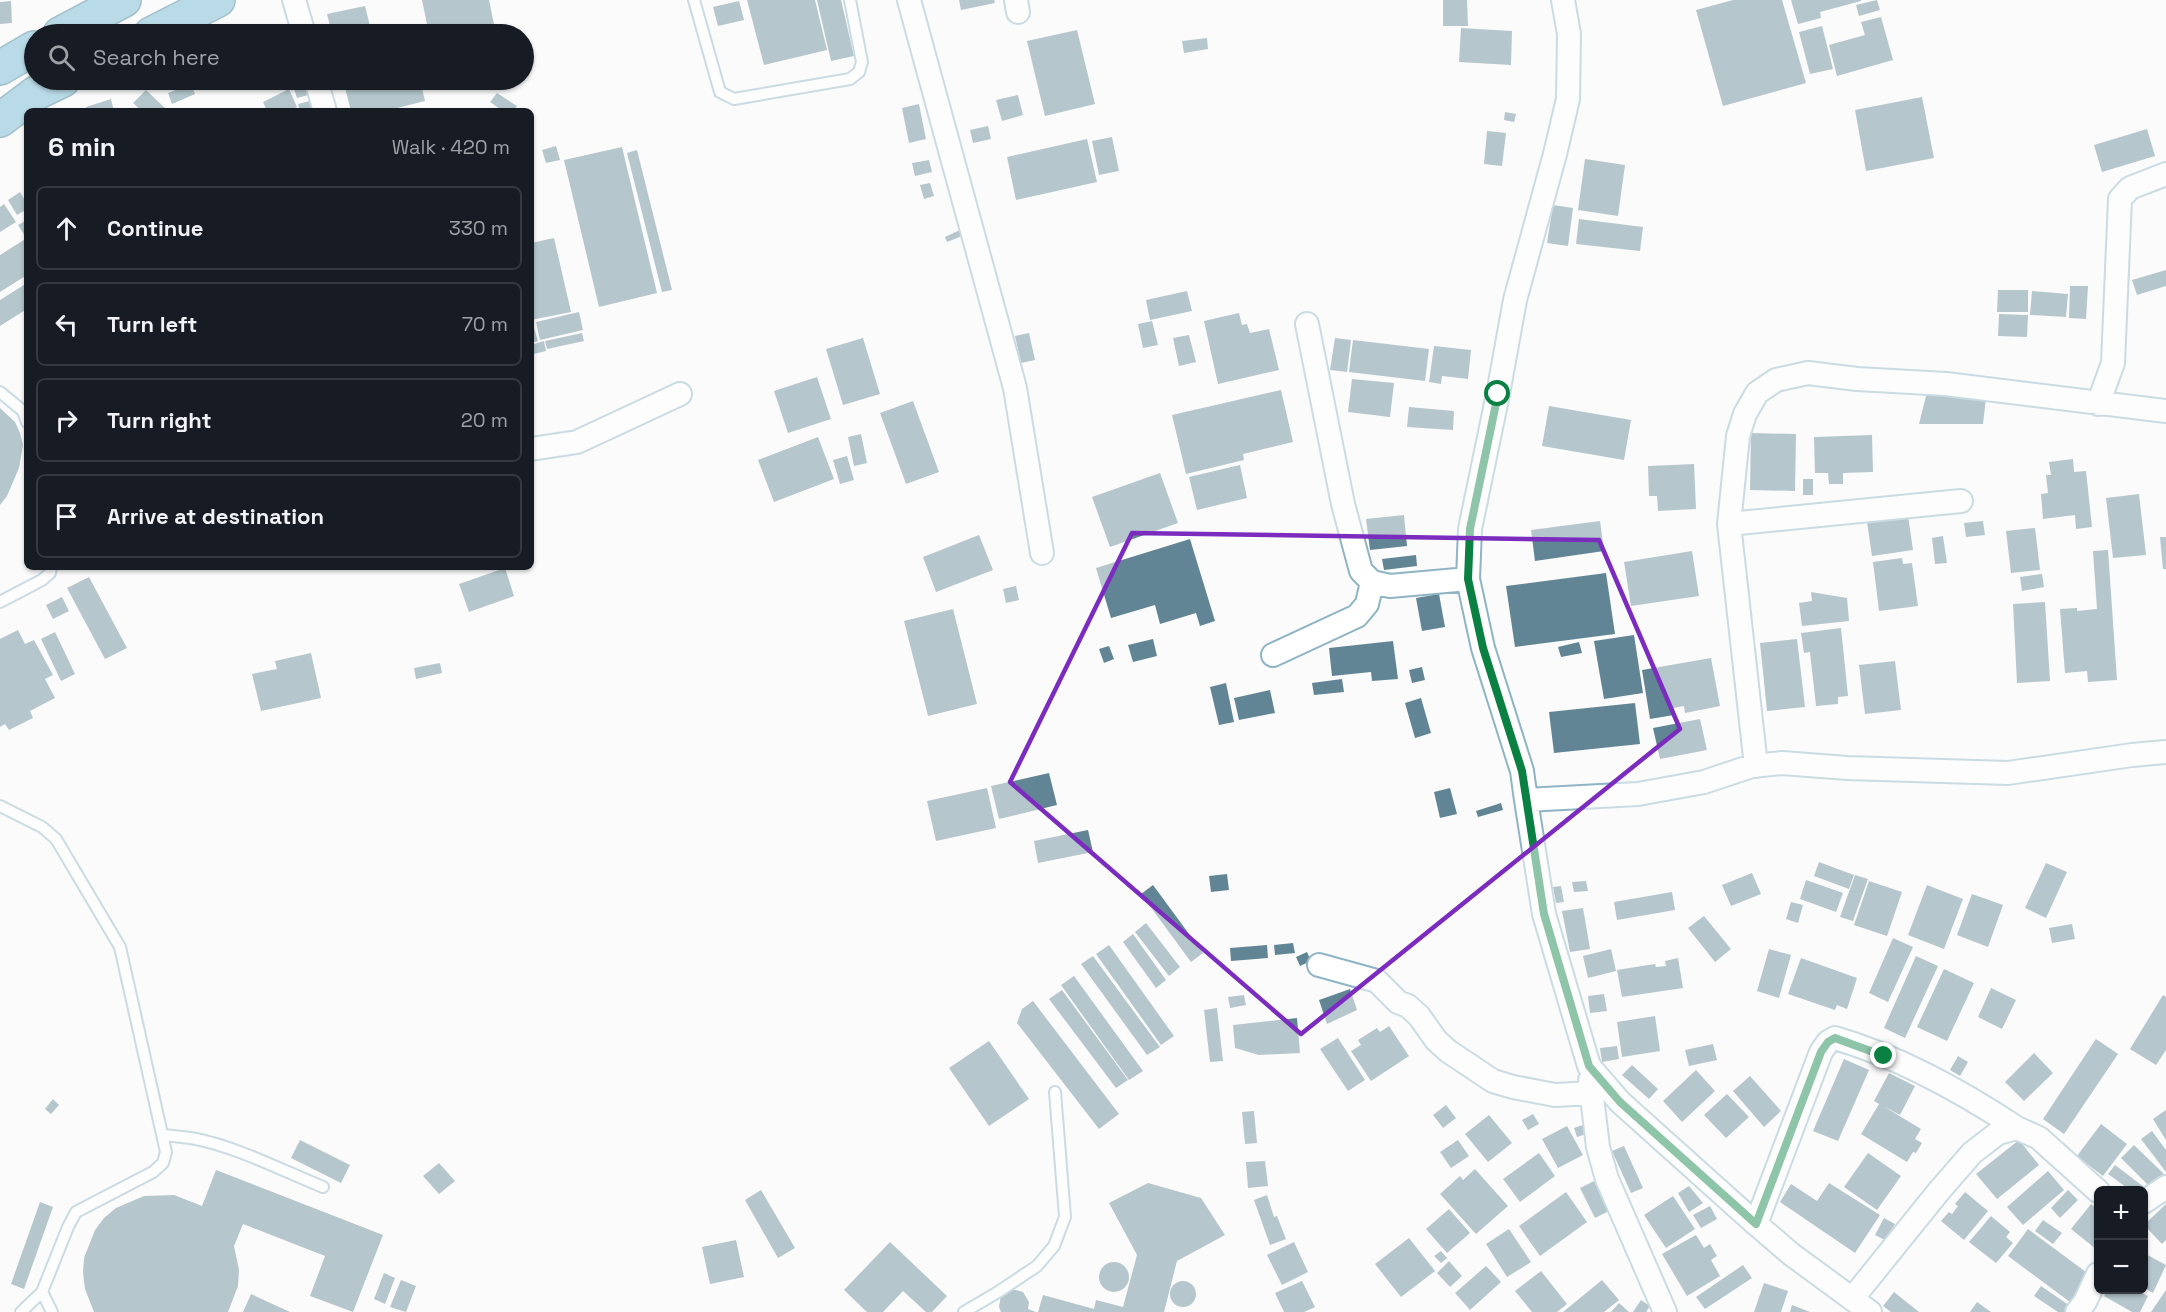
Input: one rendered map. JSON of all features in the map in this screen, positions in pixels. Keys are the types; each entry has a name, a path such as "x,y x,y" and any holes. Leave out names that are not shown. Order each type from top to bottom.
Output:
{"highway":[{"path":"79,24 124,0"},
{"path":"171,24 218,0"},
{"path":"0,68 24,54"},
{"path":"0,120 42,90"}],"street":[{"path":"294,0 301,24"},
{"path":"909,0 1015,388 1042,553"},
{"path":"1563,0 1569,34 1568,99 1515,300 1470,529 1468,579 1483,648 1522,771 1544,914 1589,1066 1598,1147 1607,1179 1665,1312"},
{"path":"319,90 324,108"},
{"path":"2098,404 2113,363 2120,199 2130,188 2166,174"},
{"path":"1307,324 1343,504 1361,571 1372,582 1390,586 1468,579"},
{"path":"1756,766 1729,524 1738,436 1745,414 1757,393 1776,380 1808,373 1857,379 1946,384 2166,411"},
{"path":"534,449 577,442 680,394"},
{"path":"1729,524 1961,501"},
{"path":"1273,655 1357,616 1367,604 1372,582"},
{"path":"1526,800 1638,794 1704,782 1756,766 1782,763 1847,768 2008,773 2166,752"},
{"path":"1319,965 1377,981 1398,1002 1408,1006 1419,1016 1436,1040 1448,1051 1493,1081 1555,1095 1592,1093"},
{"path":"1756,1224 1821,1052 1828,1042 1835,1038 1884,1056 1964,1093 2017,1128 2039,1138 2094,1187"},
{"path":"1589,1066 1620,1102 1756,1224 1791,1254 1861,1306 1939,1191 1972,1154 1998,1133 2017,1128"},
{"path":"2148,1199 2166,1187"},
{"path":"2077,1312 2085,1302 2094,1283"}],"lane":[{"path":"694,0 720,92 734,99 850,79 859,72 862,62 850,0"},
{"path":"0,392 24,414"},
{"path":"0,602 42,580 50,570"},
{"path":"0,806 42,827 56,839 120,947 166,1152 159,1168 76,1212 42,1292 21,1312"},
{"path":"964,1312 1037,1266 1054,1246 1065,1217 1055,1092"},
{"path":"164,1135 216,1144 323,1187"},
{"path":"42,1292 52,1312"}],"highlighted area":[{"path":"1132,533 1599,540 1680,729 1301,1034 1010,782"}],"building":[{"path":"422,0 489,0 494,24 427,24"},
{"path":"747,0 815,0 827,50 764,65"},
{"path":"817,0 841,0 854,56 831,61"},
{"path":"959,0 994,0 995,3 961,10"},
{"path":"1443,0 1467,0 1468,26 1443,26"},
{"path":"1733,0 1782,0 1806,83 1723,106 1696,10"},
{"path":"1791,0 1861,1 1820,12 1821,18 1798,24"},
{"path":"1877,0 1880,10 1859,16 1856,5"},
{"path":"11,1 12,23 0,24 0,2"},
{"path":"739,1 744,20 718,26 713,7"},
{"path":"365,6 370,24 330,24 327,14"},
{"path":"1881,17 1893,60 1837,76 1829,45 1865,35 1861,22"},
{"path":"1822,26 1833,69 1810,74 1799,32"},
{"path":"1461,28 1512,31 1511,65 1459,62"},
{"path":"1077,30 1095,104 1045,116 1027,41"},
{"path":"1207,38 1208,49 1184,53 1182,41"},
{"path":"146,90 165,108 139,108 133,103"},
{"path":"176,90 193,90 195,94 172,104 168,93"},
{"path":"289,90 297,107 266,108 263,102"},
{"path":"294,90 311,90 312,94 297,98"},
{"path":"346,90 422,90 425,101 397,108 350,108"},
{"path":"497,93 517,106 515,108 499,108 490,102"},
{"path":"1018,95 1023,115 1002,121 996,100"},
{"path":"1922,97 1934,158 1866,171 1855,110"},
{"path":"111,99 113,108 86,108"},
{"path":"310,101 312,108 299,108 298,104"},
{"path":"919,104 926,139 909,143 902,108"},
{"path":"1505,112 1516,114 1514,122 1504,120"},
{"path":"988,126 991,139 973,143 970,130"},
{"path":"2147,129 2155,156 2102,172 2094,145"},
{"path":"1487,131 1506,133 1502,166 1484,164"},
{"path":"1112,137 1119,171 1099,175 1092,141"},
{"path":"1087,139 1097,182 1016,200 1007,157"},
{"path":"556,146 560,160 546,163 542,150"},
{"path":"622,147 657,293 599,307 564,160"},
{"path":"637,150 672,290 662,292 627,153"},
{"path":"1585,159 1625,165 1618,216 1578,210"},
{"path":"929,160 932,172 915,176 912,163"},
{"path":"930,183 934,196 924,199 920,185"},
{"path":"20,192 24,199 24,211 17,215 8,200"},
{"path":"4,204 16,222 0,232 0,207"},
{"path":"1553,205 1573,208 1568,246 1547,243"},
{"path":"1579,219 1643,227 1640,251 1576,244"},
{"path":"24,222 24,234 18,225"},
{"path":"960,230 962,236 947,242 945,237"},
{"path":"554,238 571,312 534,319 534,242"},
{"path":"24,240 24,277 0,292 0,255"},
{"path":"2166,270 2166,286 2137,295 2132,280"},
{"path":"24,285 24,311 0,326 0,300"},
{"path":"2070,286 2088,286 2086,319 2069,318"},
{"path":"1998,290 2028,290 2028,312 1997,312"},
{"path":"1187,291 1192,311 1150,320 1146,300"},
{"path":"2032,291 2068,294 2066,317 2030,315"},
{"path":"579,312 583,330 540,340 536,322"},
{"path":"1239,313 1242,325 1247,324 1250,333 1269,329 1279,370 1218,384 1204,321"},
{"path":"1999,314 2028,315 2027,337 1998,336"},
{"path":"1152,321 1158,345 1143,348 1138,324"},
{"path":"534,327 538,341 534,342"},
{"path":"582,333 584,341 547,349 545,341"},
{"path":"1029,333 1035,360 1021,363 1015,336"},
{"path":"1189,335 1196,362 1179,366 1173,338"},
{"path":"863,338 880,394 843,405 826,349"},
{"path":"1335,338 1351,340 1347,372 1330,370"},
{"path":"1353,340 1429,349 1425,381 1349,372"},
{"path":"544,341 546,351 534,354 534,344"},
{"path":"1434,346 1471,350 1468,379 1442,376 1441,384 1429,382"},
{"path":"817,377 831,419 788,433 774,391"},
{"path":"1352,379 1394,383 1390,417 1348,412"},
{"path":"1281,390 1293,442 1243,454 1244,460 1186,474 1172,415"},
{"path":"1927,392 1986,398 1983,424 1919,424"},
{"path":"913,401 939,472 906,484 880,413"},
{"path":"1549,406 1631,420 1624,460 1542,446"},
{"path":"1409,407 1454,411 1453,430 1407,427"},
{"path":"0,408 15,422 23,445 19,468 7,496 0,505"},
{"path":"1751,433 1796,434 1795,491 1750,490"},
{"path":"861,434 867,463 854,466 848,437"},
{"path":"1872,435 1873,472 1843,473 1843,484 1829,484 1828,473 1815,473 1814,437"},
{"path":"818,437 834,479 774,502 758,460"},
{"path":"847,456 854,480 840,484 833,460"},
{"path":"2073,459 2074,472 2086,471 2092,527 2076,529 2075,515 2043,519 2041,494 2048,493 2046,475 2051,475 2049,462"},
{"path":"1694,464 1696,509 1658,511 1657,496 1649,496 1648,466"},
{"path":"1240,465 1247,498 1197,510 1189,477"},
{"path":"1160,473 1178,523 1110,547 1092,497"},
{"path":"1803,479 1813,479 1813,495 1803,495"},
{"path":"2139,494 2146,555 2113,558 2106,498"},
{"path":"1404,515 1407,546 1370,550 1366,519"},
{"path":"1908,516 1913,550 1872,556 1867,522"},
{"path":"1600,521 1604,551 1535,561 1531,530"},
{"path":"1983,521 1985,535 1966,537 1964,523"},
{"path":"2035,528 2040,570 2011,573 2006,531"},
{"path":"979,535 993,570 936,592 923,557"},
{"path":"1943,536 1947,563 1935,564 1932,538"},
{"path":"2160,537 2166,537 2166,569 2163,569"},
{"path":"1190,539 1215,621 1200,626 1196,613 1160,624 1155,605 1111,618 1096,568"},
{"path":"2108,550 2117,680 2088,682 2087,671 2065,673 2060,609 2077,608 2077,611 2097,609 2093,551"},
{"path":"1692,551 1699,596 1631,606 1624,562"},
{"path":"1416,555 1417,566 1384,570 1382,559"},
{"path":"1902,558 1903,564 1912,563 1918,606 1879,611 1873,562"},
{"path":"499,570 506,570 514,596 469,612 459,584"},
{"path":"1606,573 1615,634 1515,647 1506,586"},
{"path":"2042,574 2044,587 2022,591 2020,577"},
{"path":"89,577 127,648 105,659 67,588"},
{"path":"1016,586 1019,600 1006,603 1003,589"},
{"path":"1811,592 1847,598 1849,621 1802,626 1799,603 1812,601"},
{"path":"1439,594 1445,627 1422,631 1416,598"},
{"path":"62,597 69,611 53,619 46,605"},
{"path":"2045,602 2050,681 2017,683 2013,604"},
{"path":"953,609 977,704 928,716 904,621"},
{"path":"1841,628 1848,696 1838,697 1838,704 1816,706 1810,652 1804,653 1801,633"},
{"path":"18,630 25,644 34,640 53,675 45,679 55,698 30,711 33,718 9,730 5,724 0,727 0,639"},
{"path":"55,632 75,674 61,681 41,639"},
{"path":"1634,635 1643,693 1604,699 1594,641"},
{"path":"1153,639 1157,656 1133,662 1128,645"},
{"path":"1797,639 1805,707 1767,711 1760,643"},
{"path":"1393,641 1398,679 1372,681 1371,672 1332,676 1329,648"},
{"path":"1579,642 1582,653 1561,657 1558,647"},
{"path":"1109,646 1114,659 1104,663 1099,649"},
{"path":"311,653 321,698 261,711 252,674 277,669 275,661"},
{"path":"1711,658 1720,706 1685,713 1684,706 1673,708 1674,715 1650,719 1642,670"},
{"path":"1895,661 1901,710 1865,714 1859,665"},
{"path":"440,663 442,673 416,679 414,668"},
{"path":"1422,667 1425,680 1412,683 1409,670"},
{"path":"1342,679 1344,692 1314,695 1312,683"},
{"path":"1226,683 1234,722 1219,725 1210,687"},
{"path":"1270,690 1275,713 1239,720 1234,698"},
{"path":"1421,698 1431,733 1415,738 1405,703"},
{"path":"1635,703 1640,744 1554,753 1549,712"},
{"path":"1700,719 1707,750 1660,759 1653,728"},
{"path":"1049,773 1057,805 999,819 991,786"},
{"path":"987,788 996,828 936,841 927,801"},
{"path":"1450,788 1457,814 1440,818 1434,792"},
{"path":"1501,803 1503,810 1478,817 1476,811"},
{"path":"1088,830 1093,852 1038,863 1034,841"},
{"path":"1819,862 1854,875 1849,889 1814,876"},
{"path":"2046,863 2067,872 2046,918 2025,908"},
{"path":"1752,873 1761,894 1731,906 1722,885"},
{"path":"1227,874 1229,890 1211,892 1209,876"},
{"path":"1855,875 1868,879 1853,921 1840,917"},
{"path":"1806,880 1843,893 1836,912 1800,899"},
{"path":"1586,881 1588,891 1574,892 1572,882"},
{"path":"1869,881 1902,892 1887,936 1854,925"},
{"path":"1153,885 1203,953 1191,962 1141,894"},
{"path":"1927,885 1963,899 1944,949 1908,935"},
{"path":"1561,886 1564,902 1556,903 1553,887"},
{"path":"1672,892 1675,910 1617,920 1614,902"},
{"path":"1972,894 2003,905 1988,947 1957,935"},
{"path":"1791,902 1803,905 1798,923 1786,919"},
{"path":"1583,908 1590,949 1570,952 1562,911"},
{"path":"1704,916 1731,949 1715,962 1688,928"},
{"path":"1146,923 1180,967 1169,976 1135,932"},
{"path":"2072,924 2075,939 2052,943 2049,928"},
{"path":"1133,934 1166,980 1156,988 1123,942"},
{"path":"1893,938 1913,947 1888,1002 1869,993"},
{"path":"1293,943 1295,953 1275,955 1274,945"},
{"path":"1109,945 1174,1036 1161,1045 1096,954"},
{"path":"1267,945 1268,958 1231,961 1230,948"},
{"path":"1611,949 1616,971 1588,978 1583,956"},
{"path":"1769,949 1791,955 1779,998 1757,991"},
{"path":"1307,952 1311,961 1300,966 1296,957"},
{"path":"1093,956 1160,1047 1147,1055 1081,964"},
{"path":"1916,956 1938,966 1905,1038 1884,1028"},
{"path":"1678,958 1683,988 1622,997 1617,970 1655,964 1656,967 1666,966 1665,961"},
{"path":"1801,958 1857,978 1847,1009 1837,1005 1835,1010 1788,994"},
{"path":"1944,969 1974,983 1947,1041 1917,1027"},
{"path":"1074,976 1143,1071 1129,1080 1061,985"},
{"path":"1991,988 2016,1000 2002,1029 1978,1017"},
{"path":"1350,989 1357,1010 1327,1024 1319,1000"},
{"path":"1062,990 1128,1080 1116,1088 1049,999"},
{"path":"1604,994 1607,1011 1590,1013 1588,996"},
{"path":"1244,995 1246,1005 1230,1008 1228,997"},
{"path":"2163,995 2166,997 2166,1050 2156,1065 2130,1049"},
{"path":"1033,1001 1119,1114 1099,1129 1017,1023 1022,1009"},
{"path":"1217,1008 1223,1061 1210,1062 1204,1010"},
{"path":"1655,1016 1660,1051 1622,1057 1617,1022"},
{"path":"1297,1018 1300,1053 1259,1055 1235,1048 1233,1025"},
{"path":"1389,1026 1409,1056 1371,1081 1351,1051 1361,1045 1358,1040 1377,1028 1380,1032"},
{"path":"1338,1038 1365,1080 1348,1091 1320,1049"},
{"path":"2096,1039 2118,1054 2064,1134 2043,1119"},
{"path":"989,1041 1029,1099 989,1126 949,1068"},
{"path":"1713,1044 1717,1060 1689,1066 1685,1050"},
{"path":"1617,1046 1619,1059 1602,1062 1600,1048"},
{"path":"2034,1053 2053,1073 2024,1101 2005,1082"},
{"path":"1958,1056 1968,1062 1960,1076 1950,1070"},
{"path":"1844,1059 1869,1070 1838,1141 1813,1131"},
{"path":"1632,1065 1658,1089 1649,1099 1622,1075"},
{"path":"1696,1070 1715,1091 1682,1122 1663,1101"},
{"path":"1889,1073 1915,1086 1900,1115 1883,1106 1921,1129 1915,1139 1922,1143 1907,1162 1861,1134 1879,1104 1874,1101"},
{"path":"1750,1076 1781,1111 1764,1127 1733,1091"},
{"path":"1727,1094 1749,1117 1726,1138 1704,1115"},
{"path":"53,1099 59,1105 51,1114 45,1109"},
{"path":"1446,1105 1456,1118 1443,1128 1433,1115"},
{"path":"2166,1110 2166,1140 2153,1119"},
{"path":"1254,1111 1257,1143 1245,1144 1242,1112"},
{"path":"1533,1114 1539,1124 1528,1130 1522,1120"},
{"path":"1489,1115 1512,1143 1488,1162 1465,1134"},
{"path":"1589,1123 1593,1132 1577,1137 1574,1128"},
{"path":"2101,1124 2127,1144 2103,1176 2077,1156"},
{"path":"1567,1126 1583,1155 1558,1168 1542,1139"},
{"path":"2152,1131 2166,1150 2166,1172 2141,1139"},
{"path":"300,1140 350,1165 341,1183 291,1158"},
{"path":"1458,1140 1469,1156 1451,1168 1440,1152"},
{"path":"2019,1140 2039,1165 1997,1199 1976,1174"},
{"path":"2134,1145 2166,1176 2154,1191 2121,1158"},
{"path":"1624,1146 1643,1188 1631,1193 1612,1151"},
{"path":"1539,1153 1555,1176 1520,1202 1503,1179"},
{"path":"1868,1153 1901,1176 1877,1210 1844,1187"},
{"path":"1265,1161 1268,1186 1248,1188 1246,1162"},
{"path":"439,1163 455,1181 439,1194 423,1176"},
{"path":"2115,1165 2143,1186 2124,1186 2108,1174"},
{"path":"1475,1169 1508,1206 1476,1234 1440,1194 1460,1176 1463,1180"},
{"path":"216,1170 383,1235 353,1312 310,1296 325,1256 243,1224 234,1246 239,1270 238,1286 228,1312 94,1312 85,1289 84,1258 95,1230 104,1218 116,1208 144,1196 174,1195 202,1206"},
{"path":"2048,1171 2064,1190 2023,1225 2007,1207"},
{"path":"1594,1181 1609,1211 1595,1218 1580,1188"},
{"path":"1148,1183 1201,1198 1225,1235 1177,1261 1164,1312 1038,1312 1043,1295 1094,1309 1096,1300 1123,1307 1137,1255 1109,1203"},
{"path":"1829,1183 1880,1215 1855,1253 1780,1202 1791,1184 1817,1201"},
{"path":"1689,1186 1703,1203 1689,1212 1678,1193"},
{"path":"761,1190 795,1248 778,1258 745,1200"},
{"path":"2068,1190 2078,1200 2060,1218 2051,1208"},
{"path":"1566,1192 1587,1222 1540,1256 1519,1226"},
{"path":"1965,1192 1988,1211 1964,1240 1941,1221 1949,1212 1952,1214 1958,1206 1955,1204"},
{"path":"1267,1195 1274,1217 1277,1216 1286,1239 1270,1245 1254,1200"},
{"path":"1673,1196 1695,1229 1666,1248 1644,1215"},
{"path":"40,1202 53,1207 24,1289 11,1284"},
{"path":"2091,1204 2094,1207 2094,1247 2071,1229"},
{"path":"2166,1204 2166,1240 2162,1244 2148,1229 2148,1221"},
{"path":"1710,1206 1717,1219 1701,1228 1693,1215"},
{"path":"1449,1209 1470,1233 1447,1253 1426,1229"},
{"path":"1991,1216 2010,1232 2006,1237 2013,1243 1996,1263 1969,1242"},
{"path":"1884,1218 1895,1224 1885,1240 1875,1235"},
{"path":"2043,1220 2062,1233 2053,1244 2035,1231"},
{"path":"1509,1229 1531,1262 1507,1277 1486,1244"},
{"path":"2028,1229 2090,1275 2070,1302 2008,1256"},
{"path":"1696,1235 1704,1248 1710,1244 1717,1256 1711,1260 1720,1276 1687,1296 1662,1254"},
{"path":"1409,1238 1435,1271 1401,1297 1375,1264"},
{"path":"736,1240 744,1277 710,1284 702,1247"},
{"path":"890,1242 947,1296 932,1312 926,1312 903,1291 883,1312 867,1312 844,1290"},
{"path":"1294,1242 1308,1272 1282,1285 1267,1255"},
{"path":"1441,1251 1447,1258 1441,1263 1434,1256"},
{"path":"2148,1255 2166,1265 2153,1293 2148,1290"},
{"path":"1449,1261 1462,1276 1450,1287 1437,1273"},
{"path":"1114,1262 1125,1266 1129,1277 1125,1288 1114,1292 1103,1288 1099,1277 1103,1266"},
{"path":"1743,1265 1752,1278 1705,1309 1696,1297"},
{"path":"1486,1266 1501,1282 1470,1310 1455,1293"},
{"path":"1541,1271 1567,1304 1557,1312 1532,1312 1515,1291"},
{"path":"384,1273 395,1278 385,1304 374,1299"},
{"path":"401,1280 416,1286 406,1312 390,1307"},
{"path":"1602,1280 1619,1300 1604,1312 1563,1312"},
{"path":"1183,1281 1192,1285 1196,1294 1192,1303 1183,1307 1174,1303 1170,1294 1174,1285"},
{"path":"1302,1281 1315,1307 1304,1312 1284,1312 1275,1293"},
{"path":"1764,1283 1788,1291 1781,1312 1754,1312"},
{"path":"2041,1286 2073,1308 2070,1312 2058,1312 2034,1296"},
{"path":"1012,1289 1023,1292 1029,1302 1028,1309 1036,1312 1001,1312 999,1307 1001,1295"},
{"path":"2166,1290 2166,1312 2151,1312"},
{"path":"1894,1292 1919,1312 1891,1312 1883,1306"},
{"path":"251,1294 290,1312 243,1312"},
{"path":"2105,1294 2144,1294 2148,1296 2140,1312 2132,1312 2104,1296"},
{"path":"1641,1300 1650,1306 1646,1312 1633,1312"},
{"path":"1977,1302 1991,1312 1970,1312"},
{"path":"1619,1303 1629,1312 1611,1312"},
{"path":"1792,1305 1810,1312 1790,1312"}],"route":[{"path":"1498,394 1470,529 1468,579 1483,648 1522,771 1544,914 1589,1066 1620,1102 1756,1224 1821,1052 1828,1042 1835,1038 1884,1056"}]}
